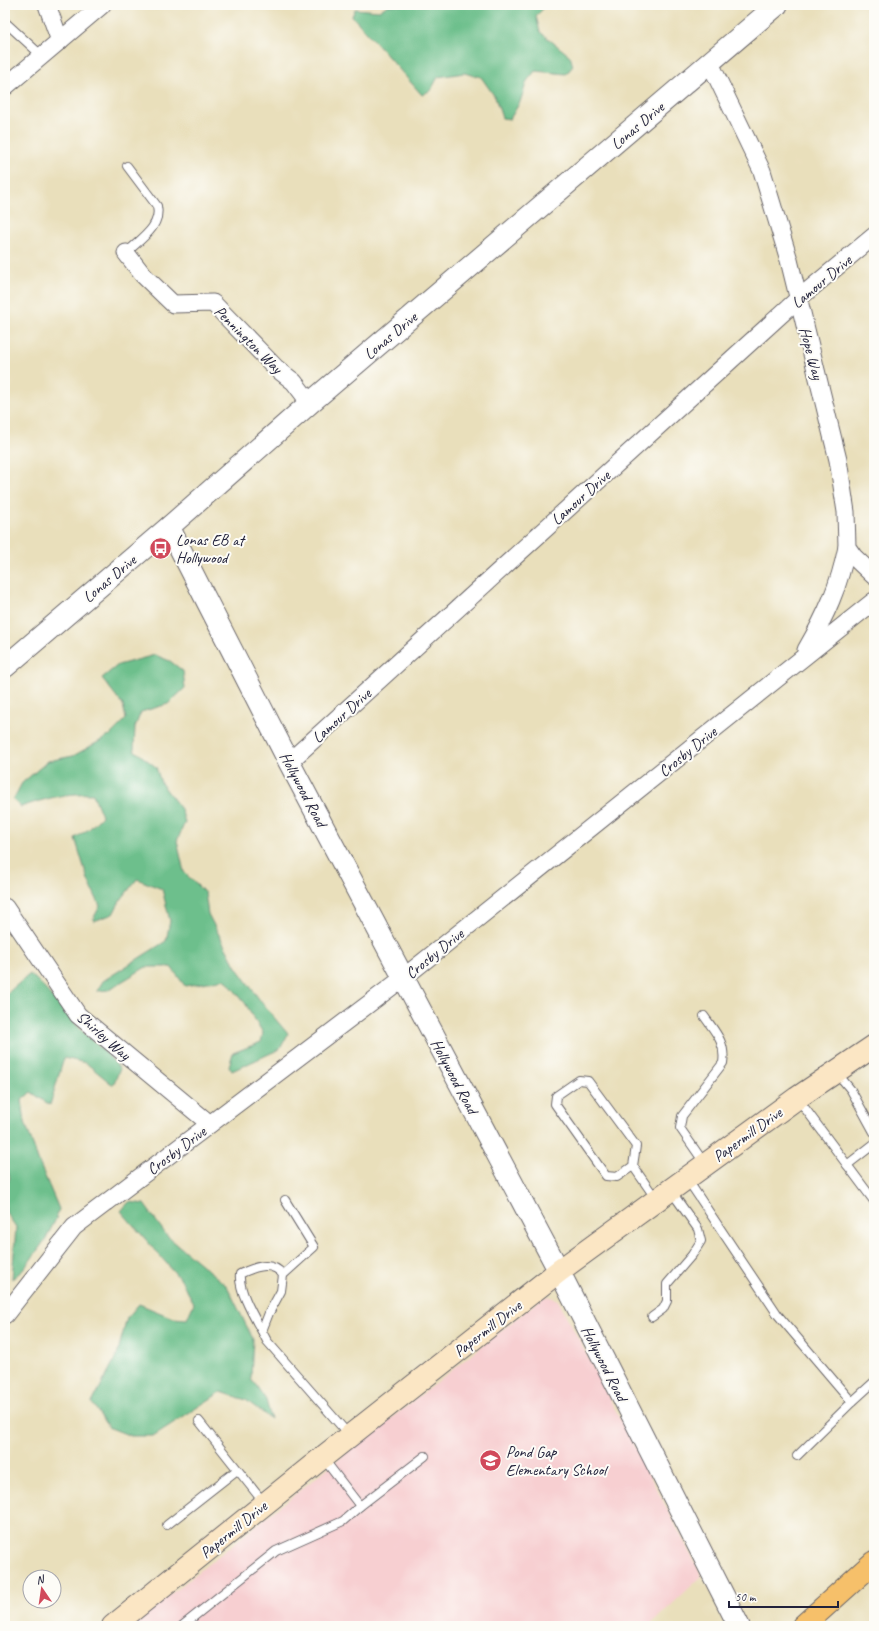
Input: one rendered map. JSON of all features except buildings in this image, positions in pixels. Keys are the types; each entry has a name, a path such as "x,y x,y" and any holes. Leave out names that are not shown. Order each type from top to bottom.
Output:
{"highway":[{"path":"803,1626 874,1562"}],"main road":[{"name":"Papermill Drive","path":"121,1624 264,1504 559,1271 797,1098 874,1046"}],"street":[{"path":"47,5 60,41"},
{"path":"5,87 102,5"},
{"name":"Lonas Drive","path":"5,667 169,527 310,403 777,5"},
{"name":"Hope Way","path":"710,63 762,171 789,260 838,460 846,512 847,547 842,571 832,601 802,659"},
{"name":"Lamour Drive","path":"289,762 798,299 874,236"},
{"name":"Pennington Way","path":"126,253 143,275 173,304 213,303 276,368 294,382 310,403"},
{"name":"Hollywood Road","path":"169,527 289,762 559,1271 739,1626"},
{"path":"847,547 854,557 874,576"},
{"name":"Crosby Drive","path":"5,1315 74,1227 403,978 874,601"},
{"name":"Shirley Way","path":"5,907 78,1015 210,1124"}],"lane":[{"path":"5,22 42,56"},
{"path":"126,253 154,226 159,214 158,206 127,166"},
{"path":"704,1016 721,1041 724,1053 723,1063 682,1116 680,1128 706,1164"},
{"path":"837,1072 851,1090 874,1132"},
{"path":"579,1080 588,1081 636,1146 633,1166 617,1177 606,1176 555,1104 556,1096 579,1080"},
{"path":"797,1098 874,1201"},
{"path":"847,1165 874,1144"},
{"path":"633,1166 671,1189 852,1402"},
{"path":"652,1317 663,1309 667,1301 667,1284 692,1254 700,1241 698,1229 671,1189"},
{"path":"262,1331 269,1313 281,1291 283,1275 314,1247 285,1200"},
{"path":"283,1275 278,1269 268,1265 240,1274 239,1283 267,1340 349,1436"},
{"path":"798,1456 874,1382"},
{"path":"199,1421 264,1504"},
{"path":"182,1626 276,1551 325,1528 343,1522 360,1506 425,1456"},
{"path":"323,1457 360,1506"},
{"path":"167,1525 237,1470"}],"shaded area":[{"name":"Pond Gap Elementary School","path":"548,1296 557,1299 559,1302 702,1576 649,1626 131,1626 542,1298"}],"green space":[{"path":"388,5 547,5 536,16 540,32 570,56 573,66 566,74 535,71 527,81 520,102 510,119 502,118 495,97 481,77 464,73 438,77 431,90 422,95 352,16 355,9 379,11"},
{"path":"155,655 170,661 183,671 185,688 168,704 141,712 135,727 134,750 156,767 161,783 181,809 185,822 177,841 184,872 205,893 208,914 236,967 262,1003 288,1034 280,1049 232,1071 229,1066 233,1053 261,1042 263,1033 245,1003 225,979 185,986 171,967 146,967 108,990 97,991 103,981 166,941 170,921 162,889 137,879 120,901 113,914 94,921 93,919 100,906 88,880 75,838 89,829 102,816 93,794 74,794 56,797 21,807 13,800 22,783 48,761 73,756 109,736 126,719 123,705 102,678 118,665"},
{"path":"30,974 38,981 81,1030 107,1054 120,1069 113,1085 86,1063 64,1058 50,1105 31,1092 22,1100 25,1122 38,1160 59,1209 56,1219 45,1240 24,1269 12,1279 16,1227 5,1211 5,1187 10,1178 5,1164 5,995"},
{"path":"129,1202 144,1204 167,1236 227,1286 253,1339 251,1378 266,1400 271,1419 246,1400 221,1392 153,1436 131,1436 108,1427 92,1403 117,1355 127,1318 139,1304 173,1318 187,1319 194,1303 181,1280 121,1211"}],"place":[{"name":"Lonas EB at Hollywood","path":"160,548"},
{"name":"Pond Gap Elementary School","path":"490,1460"}]}
